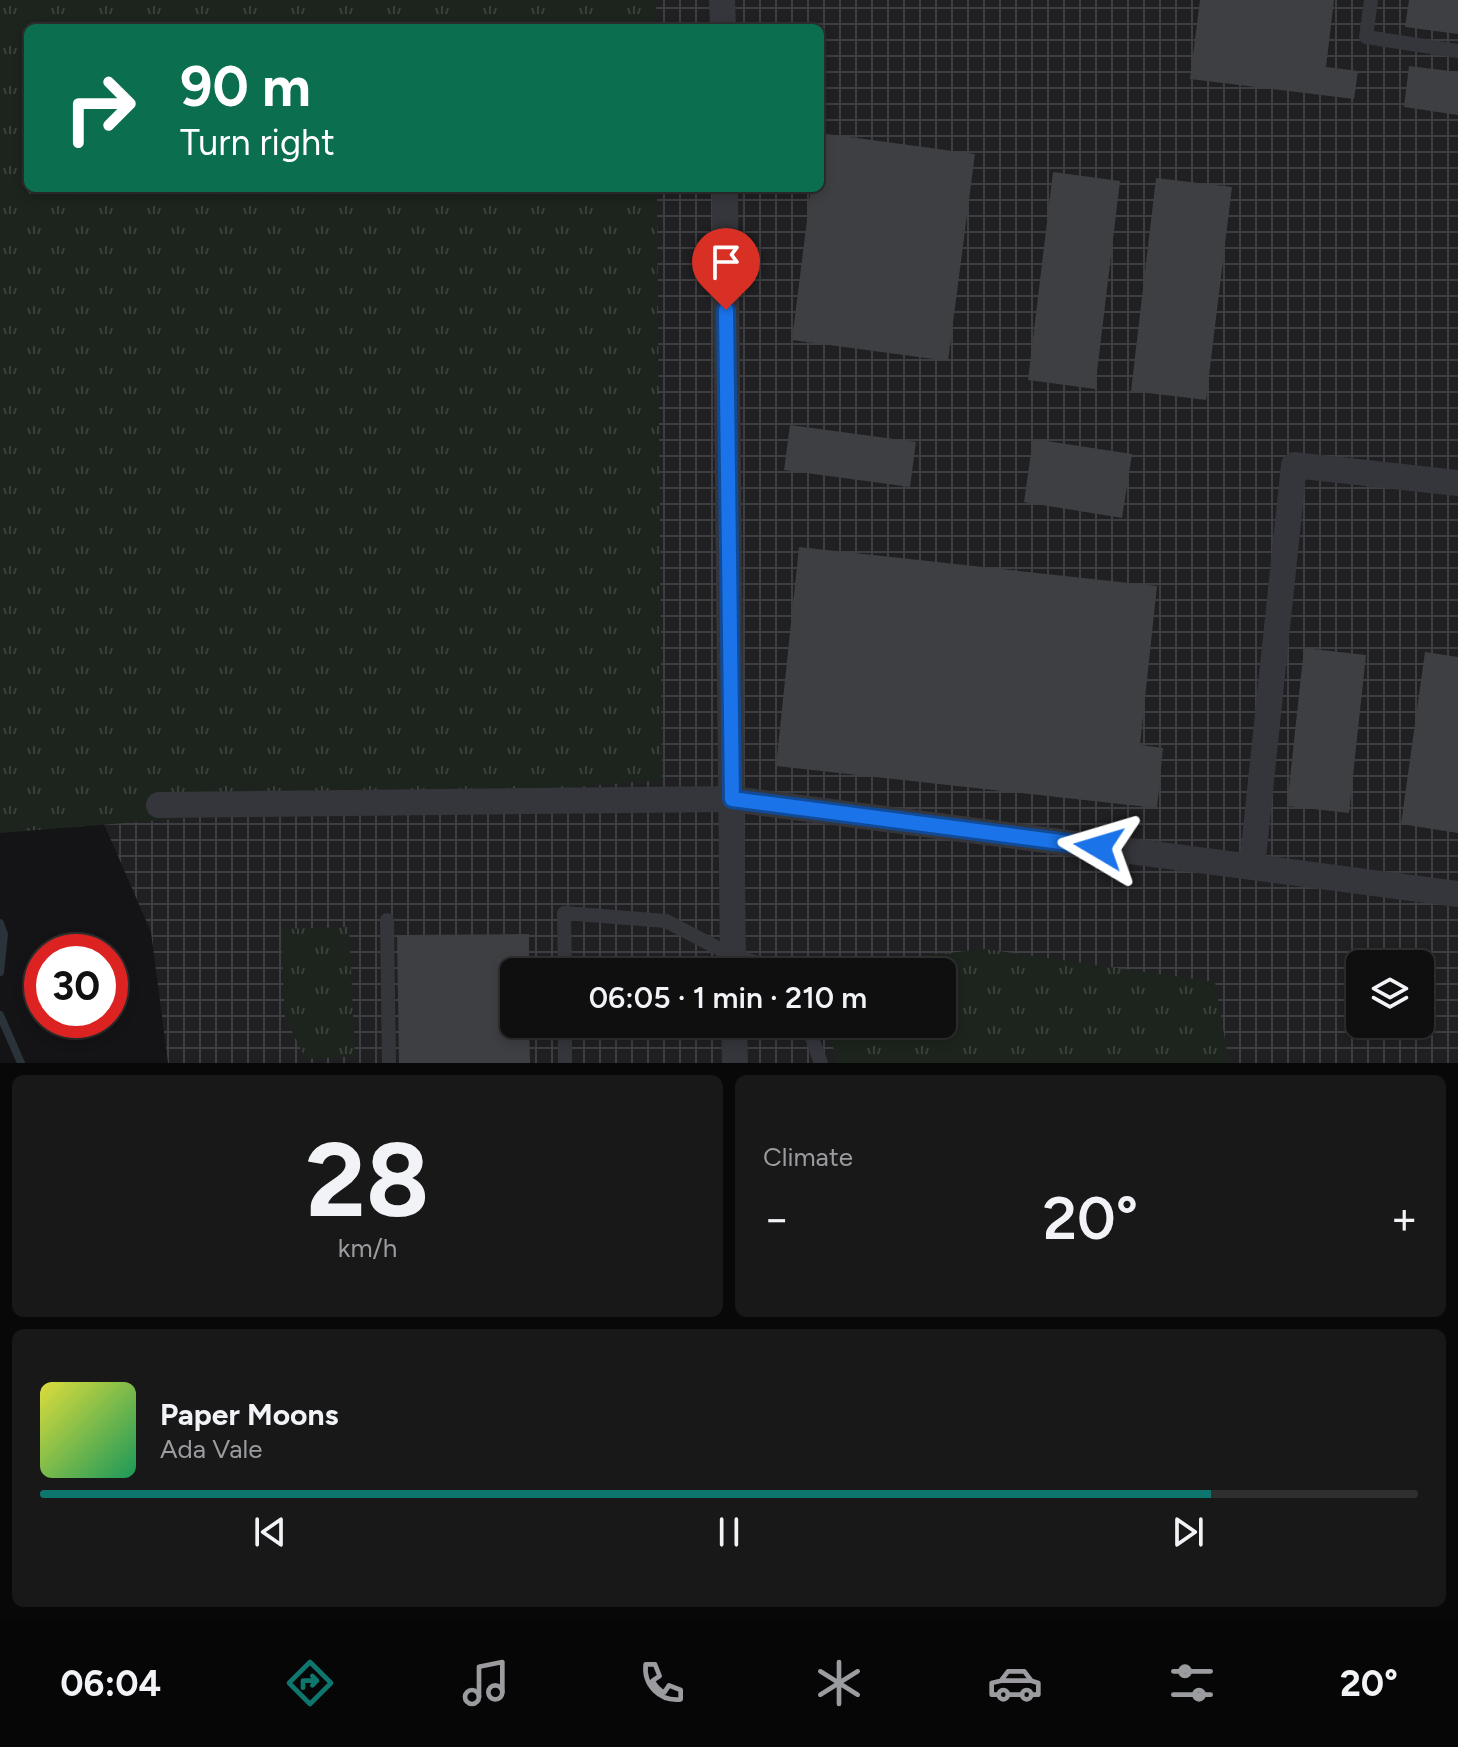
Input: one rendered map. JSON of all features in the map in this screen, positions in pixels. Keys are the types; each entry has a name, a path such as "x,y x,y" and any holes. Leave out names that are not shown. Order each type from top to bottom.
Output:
{"street":[{"path":"722,0 723,24"},
{"path":"725,192 733,958"},
{"path":"1252,867 1294,465 1458,483"},
{"path":"159,805 732,799 1458,894"},
{"path":"734,1038 735,1063"}],"lane":[{"path":"1371,0 1366,37 1458,51"},
{"path":"565,958 564,913 666,921 724,958"},
{"path":"387,920 389,1063"},
{"path":"565,1038 565,1063"},
{"path":"812,1038 821,1063"}],"shaded area":[{"path":"0,0 1458,0 1458,1063 168,1063 151,932 0,585"}],"green space":[{"path":"0,0 656,0 656,24 24,24 24,192 657,192 662,780 0,833"},
{"path":"349,927 355,1056 306,1059 285,1018 281,929"},
{"path":"984,949 1215,982 1229,1063 837,1063 831,1038 956,1038 956,958 903,958"}],"building":[{"path":"1200,0 1334,0 1326,67 1358,71 1354,99 1190,79"},
{"path":"1409,0 1458,0 1458,34 1405,27"},
{"path":"1409,66 1458,72 1458,115 1404,107"},
{"path":"824,134 975,154 948,361 792,340 810,192 824,192"},
{"path":"1053,172 1120,181 1095,389 1028,380"},
{"path":"1156,178 1232,187 1206,400 1131,391"},
{"path":"790,425 916,442 910,487 784,470"},
{"path":"1033,439 1132,454 1122,518 1024,502"},
{"path":"799,547 1157,586 1140,745 1163,748 1157,808 776,766"},
{"path":"1304,648 1366,655 1349,813 1287,806"},
{"path":"1425,652 1458,657 1458,833 1401,824"},
{"path":"529,934 529,958 500,958 500,1038 529,1038 530,1063 399,1063 397,935"}],"waterway":[{"path":"0,923 4,934 0,972"},
{"path":"0,1015 21,1063"}],"route":[{"path":"726,310 732,799 1099,847"}]}
